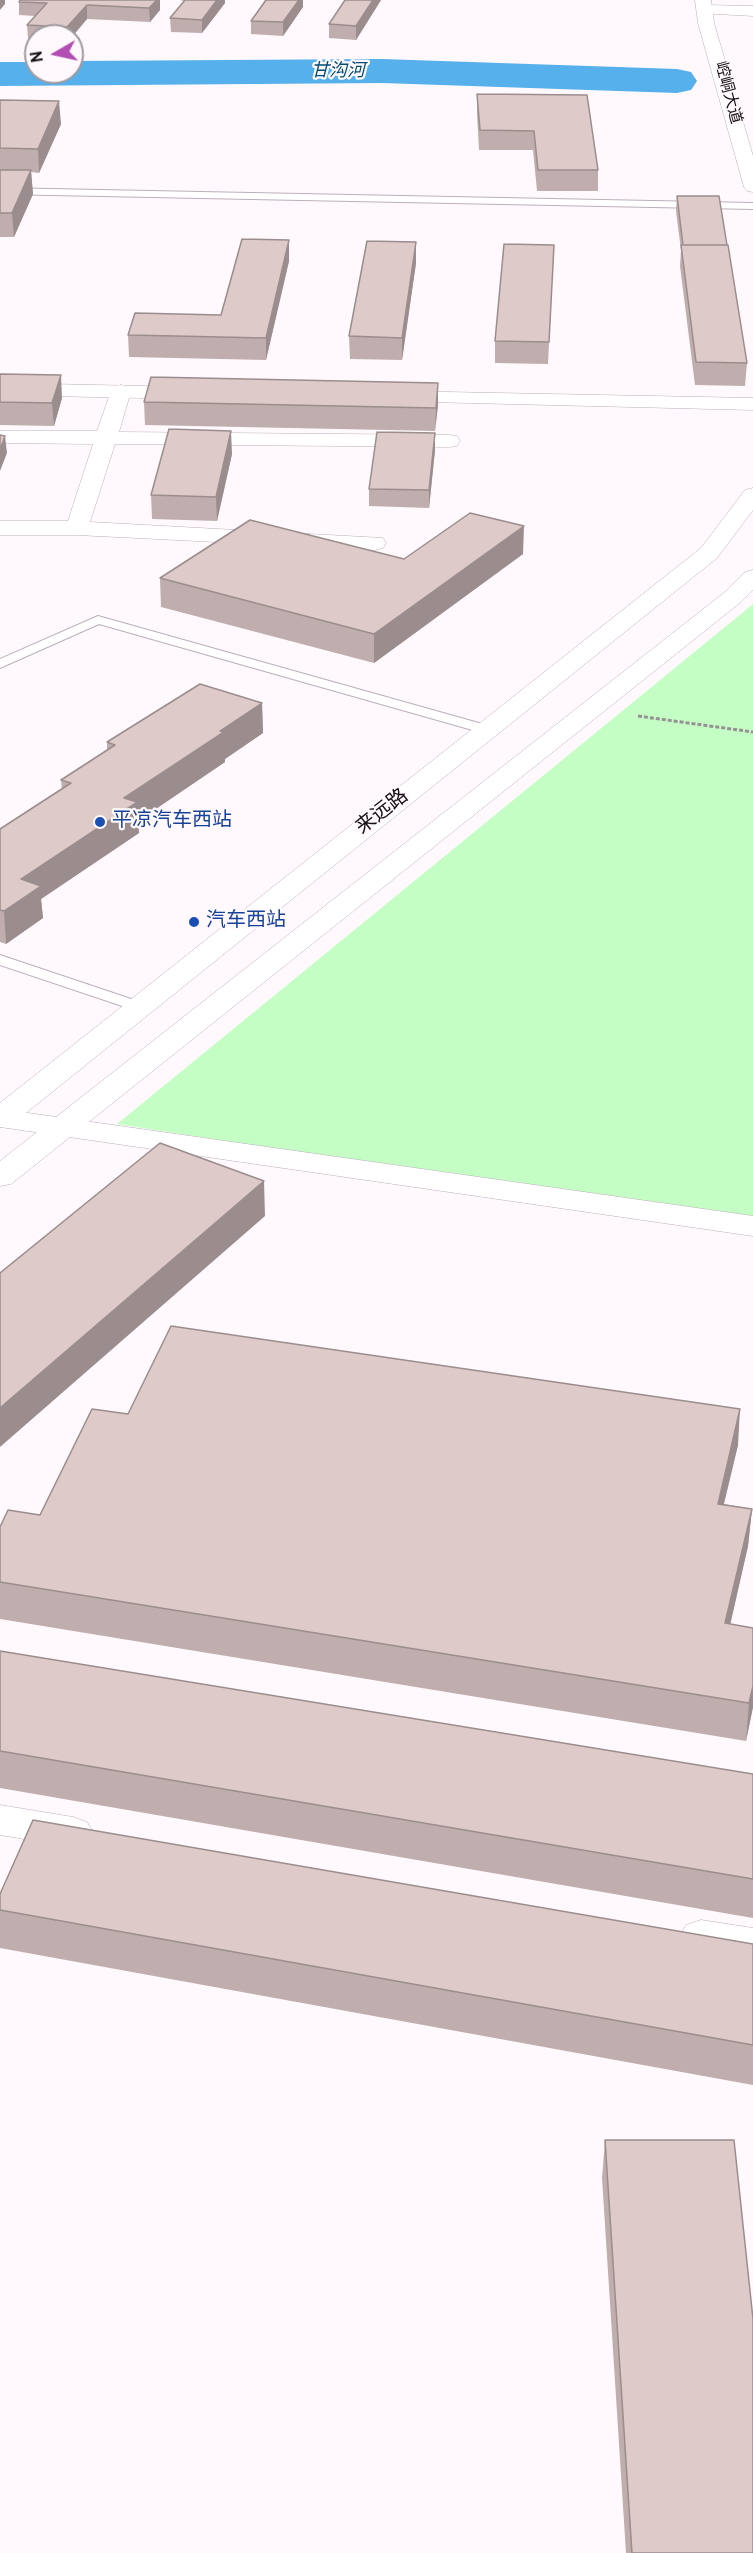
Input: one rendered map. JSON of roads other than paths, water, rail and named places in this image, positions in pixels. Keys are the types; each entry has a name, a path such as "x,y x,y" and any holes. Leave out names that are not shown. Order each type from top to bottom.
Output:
{"main road":[{"path":"705,11 753,10"},
{"path":"705,11 753,23"},
{"name":"崆峒大道","path":"705,11 753,187"},
{"path":"0,389 204,393"},
{"path":"77,528 104,438 121,391"},
{"path":"371,396 753,404"},
{"path":"0,437 449,441"},
{"name":"来远路","path":"0,1118 709,553 753,495"},
{"path":"0,528 77,528 375,543"},
{"path":"0,1178 733,597 753,577"},
{"path":"0,1118 753,1226"},
{"path":"0,1820 106,1838"},
{"path":"671,1931 753,1944"}],"lane":[{"path":"0,191 753,206"},
{"path":"0,664 98,620 488,730"},
{"path":"0,960 140,1006"}],"waterway":[{"name":"甘沟河","path":"0,74 382,71 677,81"}],"place":[{"name":"平凉汽车西站","path":"100,822"},
{"name":"汽车西站","path":"194,922"}]}
